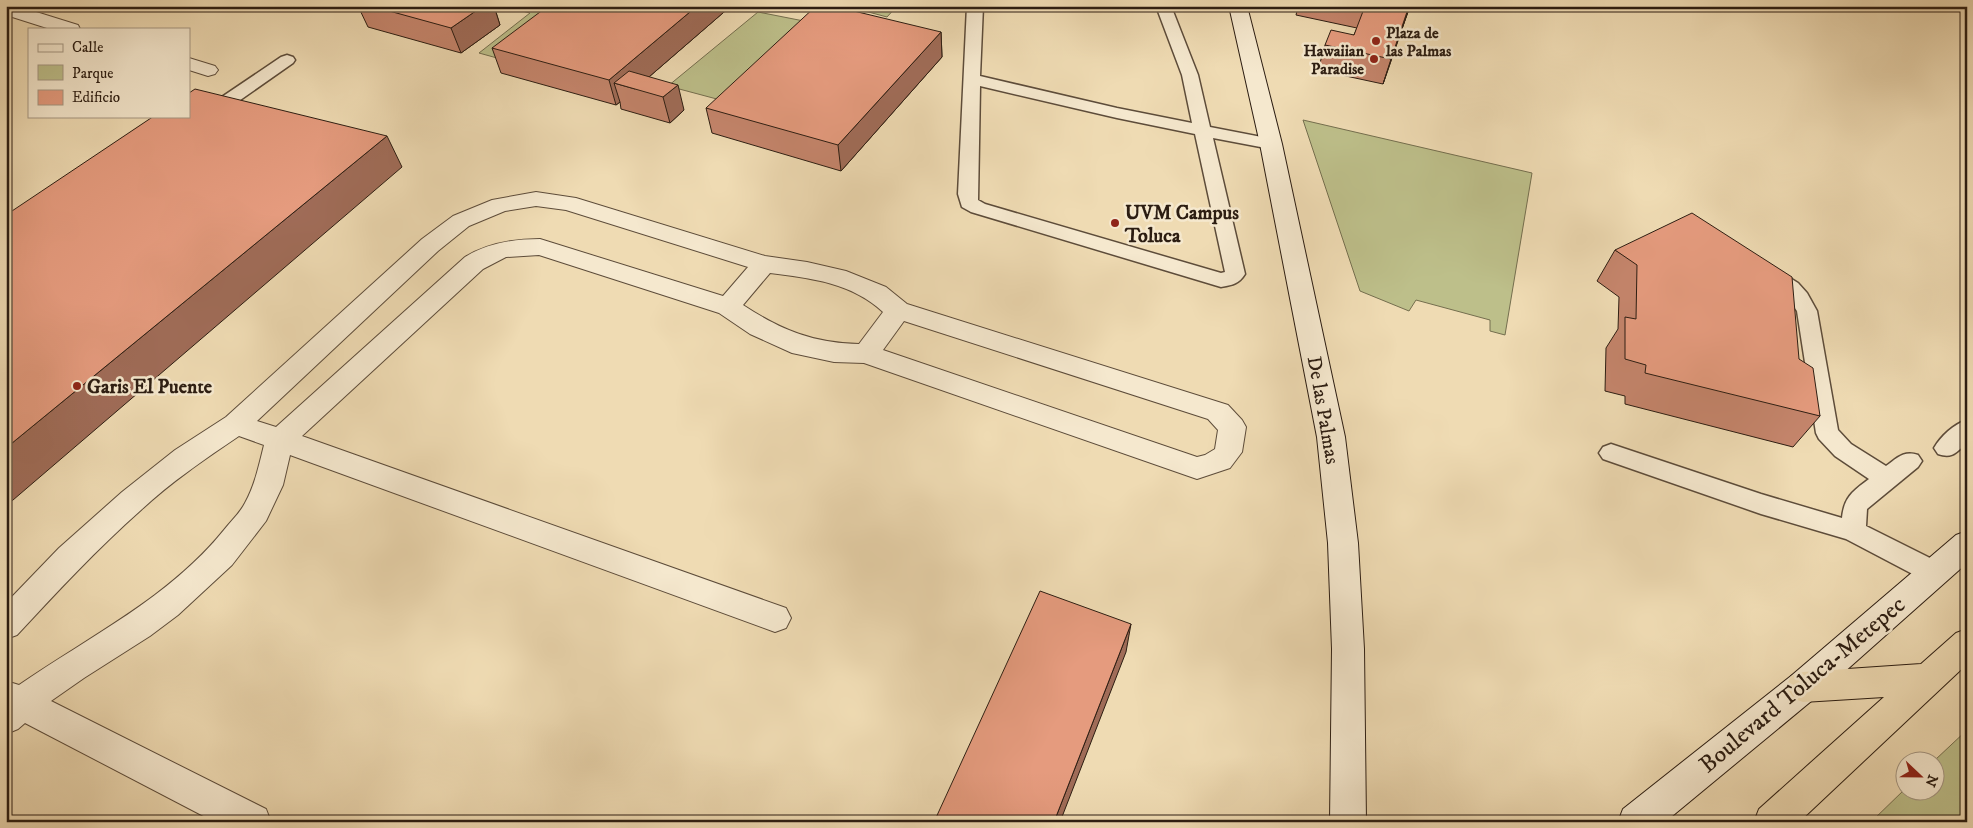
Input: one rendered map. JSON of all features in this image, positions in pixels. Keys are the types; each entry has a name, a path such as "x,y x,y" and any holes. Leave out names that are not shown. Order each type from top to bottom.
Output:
{"highway":[{"path":"1772,822 1967,643"},
{"path":"1803,686 1926,679"}],"street":[{"name":"De las Palmas","path":"1238,6 1271,144 1331,437 1344,543 1348,649 1348,822"},
{"path":"6,9 68,28"},
{"path":"6,625 70,557 132,500 185,458 236,424 430,245 461,220 500,205 536,199 568,203 764,264 797,268 864,286 878,293 898,310 1218,412 1232,427 1231,448 1224,458 1213,464 1197,468 866,354 834,353 800,346 758,328 728,307 540,247 520,246 502,250 485,255 474,264 280,440 268,485 256,512 222,556 167,605 139,626 11,705"},
{"path":"728,307 764,264"},
{"path":"866,354 898,310"},
{"path":"236,424 774,618"},
{"name":"Boulevard Toluca-Metepec","path":"1636,822 1803,686 1967,544"},
{"path":"11,705 253,822"}],"lane":[{"path":"975,6 966,194 969,203 978,208 1221,280 1229,279 1235,274 1190,75 1163,6"},
{"path":"190,127 286,60"},
{"path":"972,79 1203,131 1271,144"},
{"path":"1750,264 1792,288 1808,311 1826,433 1843,450 1886,478"},
{"path":"1946,448 1967,429"},
{"path":"1611,453 1761,504 1853,531 1933,572"},
{"path":"1853,531 1855,506 1886,478 1910,461"}],"green space":[{"path":"503,6 566,6 497,58 479,53 530,13"},
{"path":"846,6 897,6 887,17"},
{"path":"758,12 814,23 728,102 668,86"},
{"path":"1303,120 1532,173 1505,335 1490,331 1490,320 1416,300 1409,311 1360,291"},
{"path":"1967,730 1967,822 1871,822 1896,798 1896,800 1946,800 1946,750"}],"building":[{"path":"371,6 483,6 451,28"},
{"path":"548,6 697,6 609,80 492,48"},
{"path":"816,6 833,6 941,32 838,145 706,108"},
{"path":"1365,6 1409,6 1391,59 1325,45 1331,30 1354,35"},
{"path":"629,71 678,85 663,97 614,83"},
{"name":"Garis El Puente","path":"195,89 387,136 6,448 6,215 151,118 190,118 190,92"},
{"path":"1692,213 1792,277 1799,359 1813,368 1820,416 1645,373 1646,365 1625,359 1625,317 1636,319 1637,265 1615,250"},
{"path":"1040,591 1131,624 1054,822 934,822"}],"place":[{"name":"Plaza de las Palmas","path":"1376,41"},
{"name":"Hawaiian Paradise","path":"1374,59"},
{"name":"UVM Campus Toluca","path":"1115,223"},
{"name":"Garis El Puente","path":"77,386"}]}
